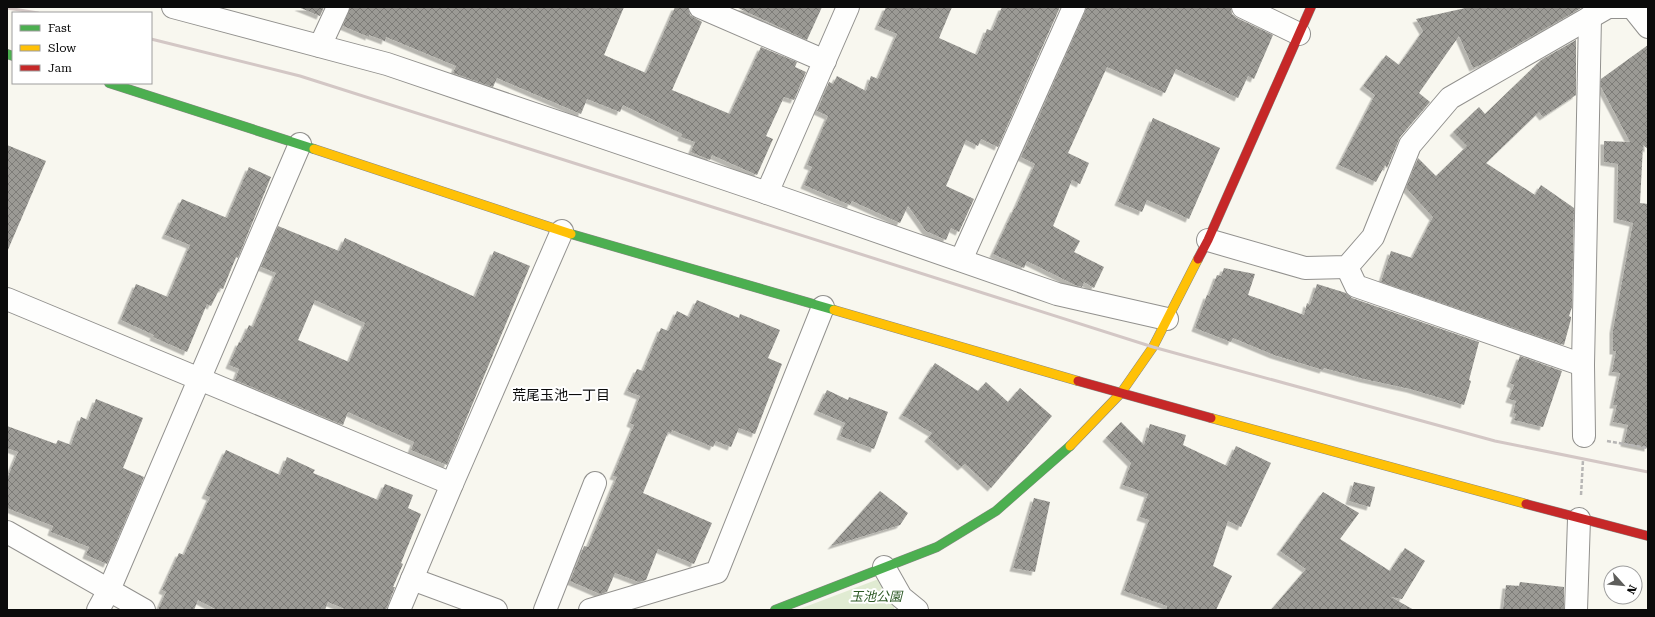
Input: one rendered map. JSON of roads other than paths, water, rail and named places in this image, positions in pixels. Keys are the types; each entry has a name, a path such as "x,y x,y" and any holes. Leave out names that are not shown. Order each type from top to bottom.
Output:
{"street":[{"path":"173,7 387,64 767,193 1057,294 1167,319"},
{"path":"320,46 338,7"},
{"path":"700,7 825,60"},
{"path":"767,193 848,7"},
{"path":"961,260 1074,7"},
{"path":"1243,7 1299,34"},
{"path":"775,610 937,547 996,511 1064,452 1121,393 1153,347 1208,240 1311,7"},
{"path":"1208,240 1305,268 1347,267 1373,237 1410,145 1450,98 1603,10 1632,7 1648,27"},
{"path":"1584,436 1583,365 1603,10"},
{"path":"112,84 300,144 562,231 1121,393 1579,519 1648,536"},
{"path":"98,610 110,590 300,144"},
{"path":"399,610 562,231"},
{"path":"1347,267 1356,286 1583,365"},
{"path":"7,299 452,484"},
{"path":"590,610 717,572 823,307"},
{"path":"545,610 595,483"},
{"path":"1576,610 1579,519"},
{"path":"7,532 144,610"},
{"path":"884,567 906,606"},
{"path":"412,579 496,610"}],"railway":[{"path":"7,8 32,12"},
{"path":"152,39 300,76 1153,347 1495,441 1648,472"}],"district":[{"name":"荒尾玉池一丁目","path":"561,395"}],"park label":[{"name":"玉池公園","path":"876,596"}]}
